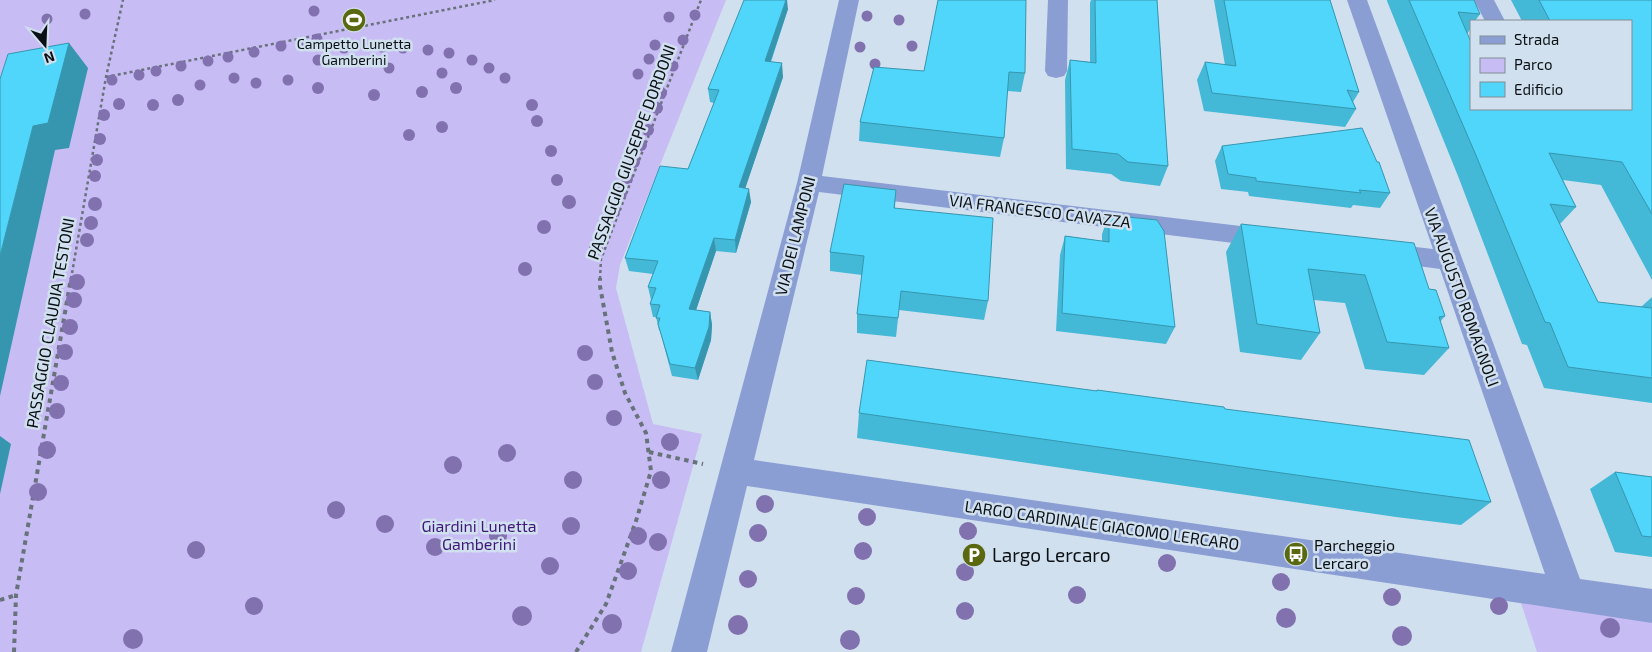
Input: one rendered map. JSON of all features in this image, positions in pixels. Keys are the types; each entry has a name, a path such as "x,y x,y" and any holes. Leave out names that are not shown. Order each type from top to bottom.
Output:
{"street":[{"name":"VIA DEI LAMPONI","path":"736,471 809,183 849,0"},
{"path":"1056,71 1058,0"},
{"name":"VIA AUGUSTO ROMAGNOLI","path":"1357,0 1569,594"},
{"path":"1484,0 1494,20"},
{"name":"VIA FRANCESCO CAVAZZA","path":"809,183 1299,242"},
{"path":"1358,249 1449,261"},
{"path":"689,652 736,471"},
{"name":"LARGO CARDINALE GIACOMO LERCARO","path":"736,471 1652,606"}],"path":[{"name":"PASSAGGIO CLAUDIA TESTONI","path":"14,652 16,595 106,77 123,0"},
{"path":"106,77 495,0"},
{"name":"PASSAGGIO GIUSEPPE DORDONI","path":"576,652 606,604 651,471 646,433 625,393 612,352 600,286 601,259 701,0"},
{"path":"648,452 736,471"},
{"path":"0,600 16,595"}],"green space":[{"name":"Giardini Lunetta Gamberini","path":"0,0 726,0 620,265 616,288 653,424 702,434 641,652 0,652"},
{"path":"1520,600 1652,619 1652,652 1537,652"}],"building":[{"path":"744,0 786,0 765,61 782,63 739,187 749,189 735,240 714,238 689,309 710,312 709,327 695,368 670,364 658,324 660,318 656,318 660,305 650,304 656,288 648,287 658,261 625,258 660,166 688,169 719,90 708,89"},
{"path":"938,0 1026,0 1025,73 1009,72 1004,138 860,122 874,67 924,71"},
{"path":"1095,0 1157,0 1168,166 1128,162 1118,154 1072,149 1070,60 1096,63"},
{"path":"1224,0 1330,0 1359,92 1347,90 1356,109 1212,93 1205,62 1236,66"},
{"path":"1409,0 1474,0 1480,14 1458,12 1470,40 1470,110 1632,110 1632,20 1549,20 1539,0 1652,0 1652,214 1622,162 1549,153 1576,207 1550,204 1598,302 1652,308 1652,378 1568,367 1550,323 1545,322"},
{"path":"69,43 48,123 33,126 0,256 0,79 8,54"},
{"path":"1362,128 1377,162 1379,162 1390,193 1359,190 1361,193 1256,181 1256,178 1228,174 1222,146"},
{"path":"844,184 896,190 894,208 993,218 988,301 901,291 898,318 857,314 864,256 830,252"},
{"path":"1109,215 1157,220 1164,231 1175,327 1062,313 1065,236 1109,242"},
{"path":"1241,224 1414,243 1429,289 1436,290 1445,316 1439,317 1449,348 1387,342 1365,275 1308,269 1320,333 1257,324"},
{"path":"867,360 1469,440 1491,502 859,413"},
{"path":"1615,472 1652,477 1652,537 1642,536"}],"place":[{"name":"Campetto Lunetta Gamberini","path":"354,20"},
{"name":"Parcheggio Lercaro","path":"1296,554"},
{"name":"Largo Lercaro","path":"974,555"}]}
